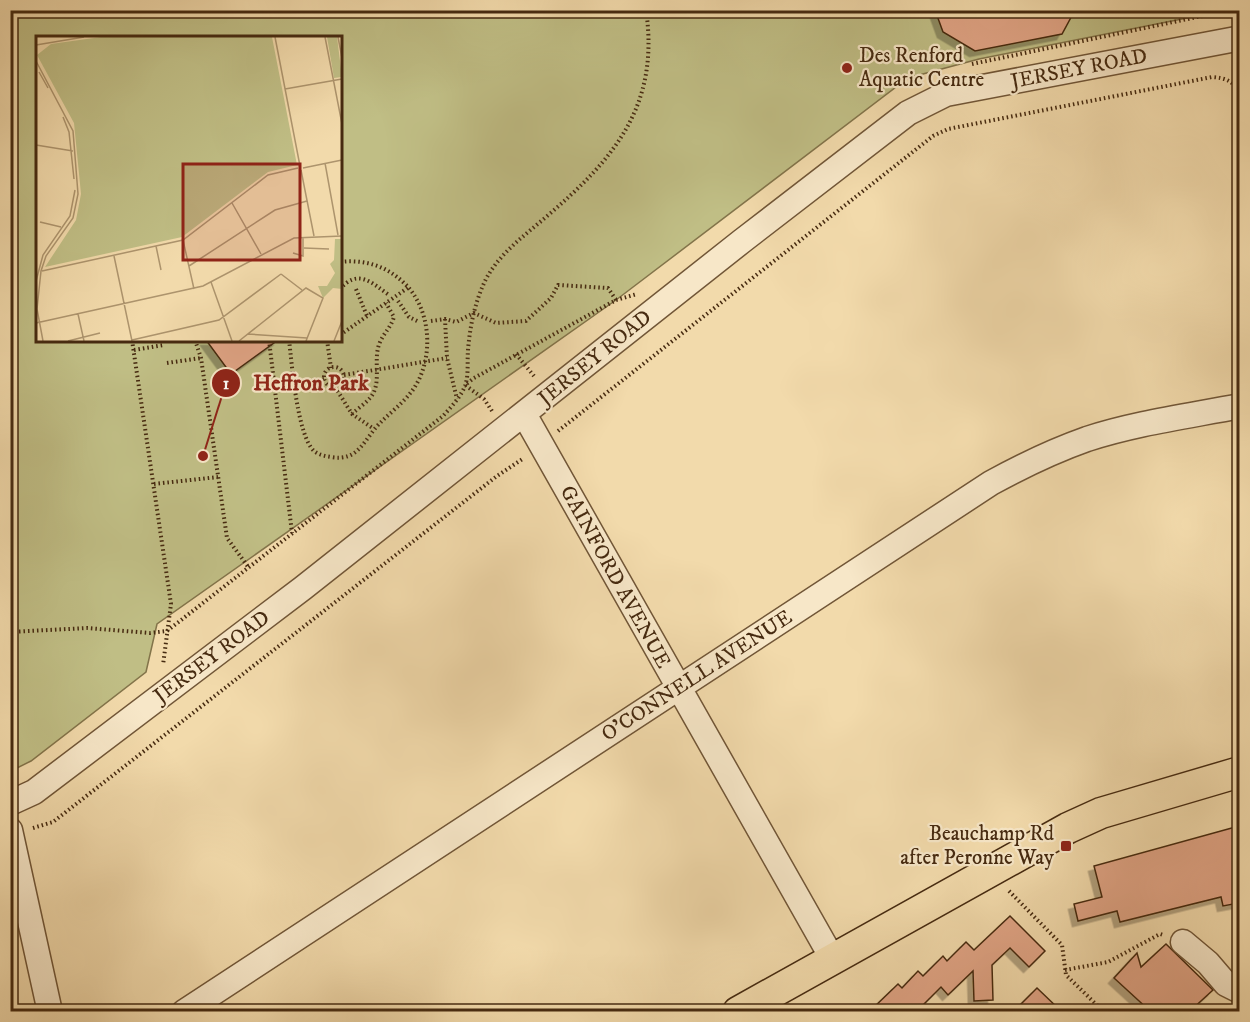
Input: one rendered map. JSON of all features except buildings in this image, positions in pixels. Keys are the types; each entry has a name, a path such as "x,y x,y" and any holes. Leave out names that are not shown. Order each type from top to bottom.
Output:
{"main road":[{"path":"738,1011 1068,828 1101,813 1239,772"}],"street":[{"name":"JERSEY ROAD","path":"10,803 34,792 294,595 908,113 946,94 1238,39"},
{"name":"O'CONNELL AVENUE","path":"184,1011 991,483 1036,459 1097,436 1239,406"},
{"name":"GAINFORD AVENUE","path":"524,414 832,958"},
{"path":"11,833 50,1011"},
{"path":"1183,942 1208,963 1226,984 1239,991"}],"path":[{"path":"10,632 87,628 150,633 167,631 443,416 457,400 465,385 474,314 482,290 495,264 595,173 626,131 646,77 649,37 646,10"},
{"name":"JERSEY ROAD","path":"11,833 53,822 497,476 542,446 570,420 933,136 948,129 1212,77 1233,83 1239,93"},
{"path":"289,342 299,412 309,443 320,454 338,458 349,456 362,446 374,429 413,390 427,355 423,310 409,287 394,274 383,268 355,261 342,262"},
{"path":"342,287 354,278 363,279 371,281 389,295"},
{"path":"431,321 445,319 456,322 474,314 496,323 526,321 551,297 558,285 608,288 616,300"},
{"path":"342,334 409,287"},
{"path":"356,289 367,316"},
{"path":"398,301 409,317 419,322"},
{"path":"352,414 370,398 374,391 377,352 380,341 391,328 394,317 386,303"},
{"path":"445,319 447,358 457,400"},
{"path":"132,342 171,604 165,663 160,669"},
{"path":"196,342 201,358 227,538 249,568"},
{"path":"269,342 292,534"},
{"path":"327,342 331,368"},
{"path":"134,350 164,345"},
{"path":"167,363 201,358"},
{"path":"344,375 447,358"},
{"path":"335,387 343,381 344,375 340,369 331,368 326,371 324,379 327,384 335,387 352,414 374,429"},
{"path":"296,384 324,379"},
{"path":"465,385 484,399 503,430"},
{"path":"154,484 218,477"},
{"path":"1009,891 1062,945 1066,975 1104,1011"},
{"path":"1065,970 1108,962 1160,934 1183,942"}],"shaded area":[{"path":"11,11 1207,11 1202,15 979,59 908,78 616,300 157,624 146,672 31,761 11,771"}],"place":[{"name":"Des Renford Aquatic Centre","path":"847,68"},
{"name":"Heffron Park","path":"203,456"},
{"name":"Beauchamp Rd after Peronne Way","path":"1066,846"}]}
